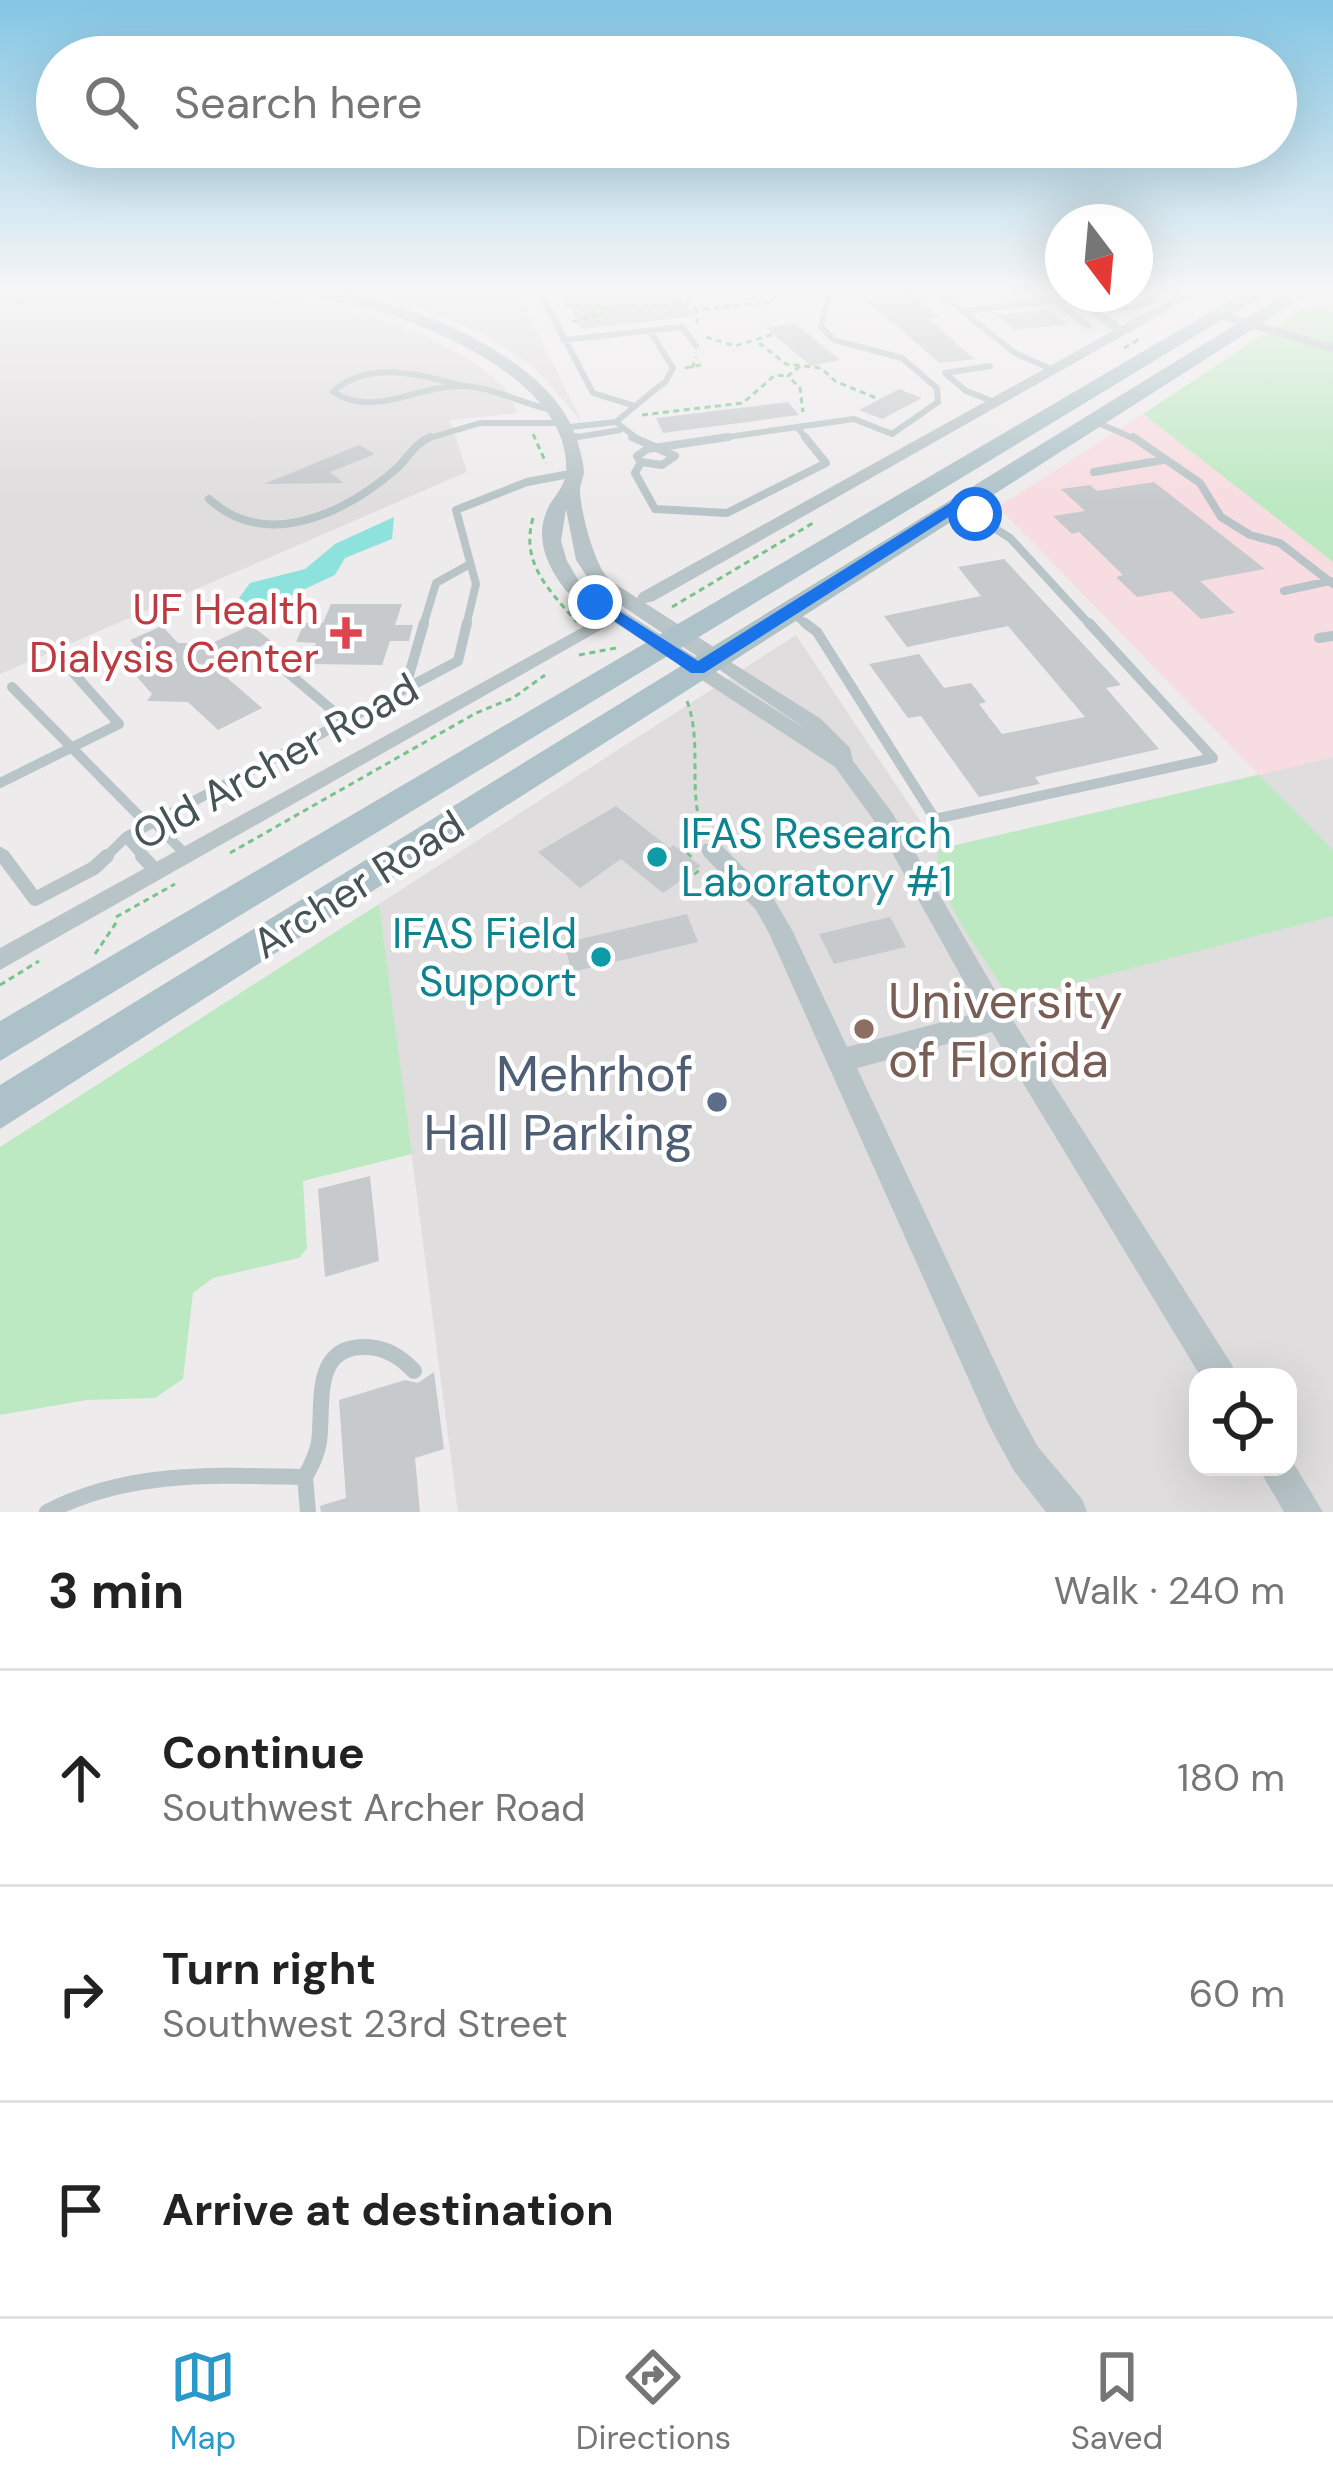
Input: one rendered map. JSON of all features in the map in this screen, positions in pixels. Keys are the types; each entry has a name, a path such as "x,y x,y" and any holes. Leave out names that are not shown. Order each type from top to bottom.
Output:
{"main road":[{"path":"677,646 945,478 1111,361"},
{"path":"677,646 789,611 1192,361"},
{"path":"945,478 958,505"},
{"name":"Archer Road","path":"0,1042 677,646"},
{"name":"Archer Road","path":"0,1109 677,646"}],"street":[{"path":"496,361 519,376 558,425 586,560 616,605 677,646"},
{"path":"677,646 922,444 1053,370 1082,361"},
{"path":"573,481 553,522 555,559 573,587 616,605 842,762 883,817 998,1019 1214,1368"},
{"name":"Old Archer Road","path":"0,960 587,630 616,605"},
{"path":"712,850 764,903 1014,1439 1070,1512"},
{"path":"841,1060 998,1019"},
{"path":"1282,1476 1305,1512"}],"lane":[{"path":"575,361 593,393 635,410"},
{"path":"618,426 666,381 673,368 668,361"},
{"path":"892,434 938,402 937,388 905,361"},
{"path":"1033,361 1053,370"},
{"path":"990,366 945,373 966,391 997,403"},
{"path":"459,386 364,401 343,400 333,392 347,380 382,374 425,377 459,386 558,425"},
{"path":"797,428 826,463 727,513 655,509 635,473 639,453 654,448 854,419 922,444"},
{"path":"1094,421 1128,434 1200,483 1221,517 1250,536 1280,543 1331,583"},
{"path":"209,500 220,514 248,528 279,526 356,495 401,465 412,447 458,427 618,426 654,448 669,450 675,458 662,466 640,462"},
{"path":"1094,472 1162,460"},
{"path":"0,852 35,898 94,868 126,837 458,661 476,584 456,511 527,482 573,481"},
{"path":"789,611 817,632 935,819 1213,758 1010,538 958,505"},
{"path":"405,689 436,583 470,564"},
{"path":"1284,590 1331,583"},
{"path":"1319,638 1333,636"},
{"path":"0,783 119,724 61,659"},
{"path":"280,666 345,721"},
{"path":"12,687 187,856"},
{"path":"126,837 158,872"},
{"path":"308,1512 305,1477 320,1446 319,1383 336,1355 356,1346 381,1348 406,1361 414,1371"},
{"path":"47,1512 81,1491 163,1478 305,1477"}],"path":[{"path":"781,361 821,368 836,381 876,398"},
{"path":"788,376 801,361"},
{"path":"685,368 700,365"},
{"path":"635,410 742,403 775,375 788,376 800,388 808,417"},
{"path":"677,646 696,722 697,757 690,787 703,832 681,848 704,867 686,881"},
{"path":"572,658 616,648"},
{"path":"226,855 476,713 513,698 554,669"},
{"path":"108,922 180,881"},
{"path":"85,969 118,920"},
{"path":"0,985 42,959"}],"shaded area":[{"path":"0,361 472,361 505,388 518,413 450,420 467,472 0,674"},
{"path":"524,361 551,361 582,422"},
{"path":"1143,414 1333,562 1333,757 1259,775 998,507"},
{"name":"University of Florida","path":"796,635 939,849 1333,757 1333,1512 458,1512 379,904"}],"green space":[{"path":"1224,361 1333,361 1333,562 1143,414"},
{"path":"1259,775 1333,850 1333,916 1024,996 1005,991 942,883 939,849"},
{"path":"379,904 412,1154 303,1181 307,1248 299,1258 213,1278 193,1293 183,1379 155,1398 87,1400 0,1415 0,1147"}],"water":[{"path":"394,517 392,539 345,558 335,575 268,606 237,601 250,583 305,569 335,544"}],"building":[{"path":"899,389 922,398 882,419 859,410"},
{"path":"788,402 799,415 663,433 656,418"},
{"path":"359,445 375,454 330,472 344,483 264,484"},
{"path":"1154,482 1265,569 1200,581 1235,613 1201,619 1171,591 1137,597 1116,577 1123,575 1079,532 1072,534 1053,516 1085,511 1061,489 1090,485 1097,491"},
{"path":"1004,559 1121,685 1106,688 1159,749 1035,777 1040,784 979,797 921,716 908,718 869,664 919,654 944,688 971,683 986,702 979,704 1002,734 1085,717 1008,626 907,647 884,616 981,596 958,567"},
{"name":"UF Health Dialysis Center","path":"331,604 402,604 395,625 413,625 409,641 390,641 382,665 308,664 316,643 296,642 304,623 323,623"},
{"path":"251,625 271,641 226,663 235,671 225,676 262,708 218,730 188,702 147,701 152,694 131,670 150,662 130,640 162,626 178,643 212,643"},
{"path":"616,806 701,866 663,893 621,859 580,888 538,852"},
{"name":"IFAS Field Support","path":"687,914 698,942 572,972 564,943"},
{"path":"890,917 906,947 834,964 819,934"},
{"path":"370,1176 379,1261 325,1277 318,1189"},
{"path":"434,1372 444,1449 415,1458 420,1512 321,1512 320,1506 346,1498 339,1400 405,1380 418,1383"}],"place":[{"name":"UF Health Dialysis Center","path":"346,633"},
{"name":"IFAS Research Laboratory #1","path":"657,857"},
{"name":"IFAS Field Support","path":"601,957"},
{"name":"University of Florida","path":"864,1029"},
{"name":"Mehrhof Hall Parking","path":"717,1102"}],"route":[{"path":"595,602 698,669 958,505 975,514"}]}
